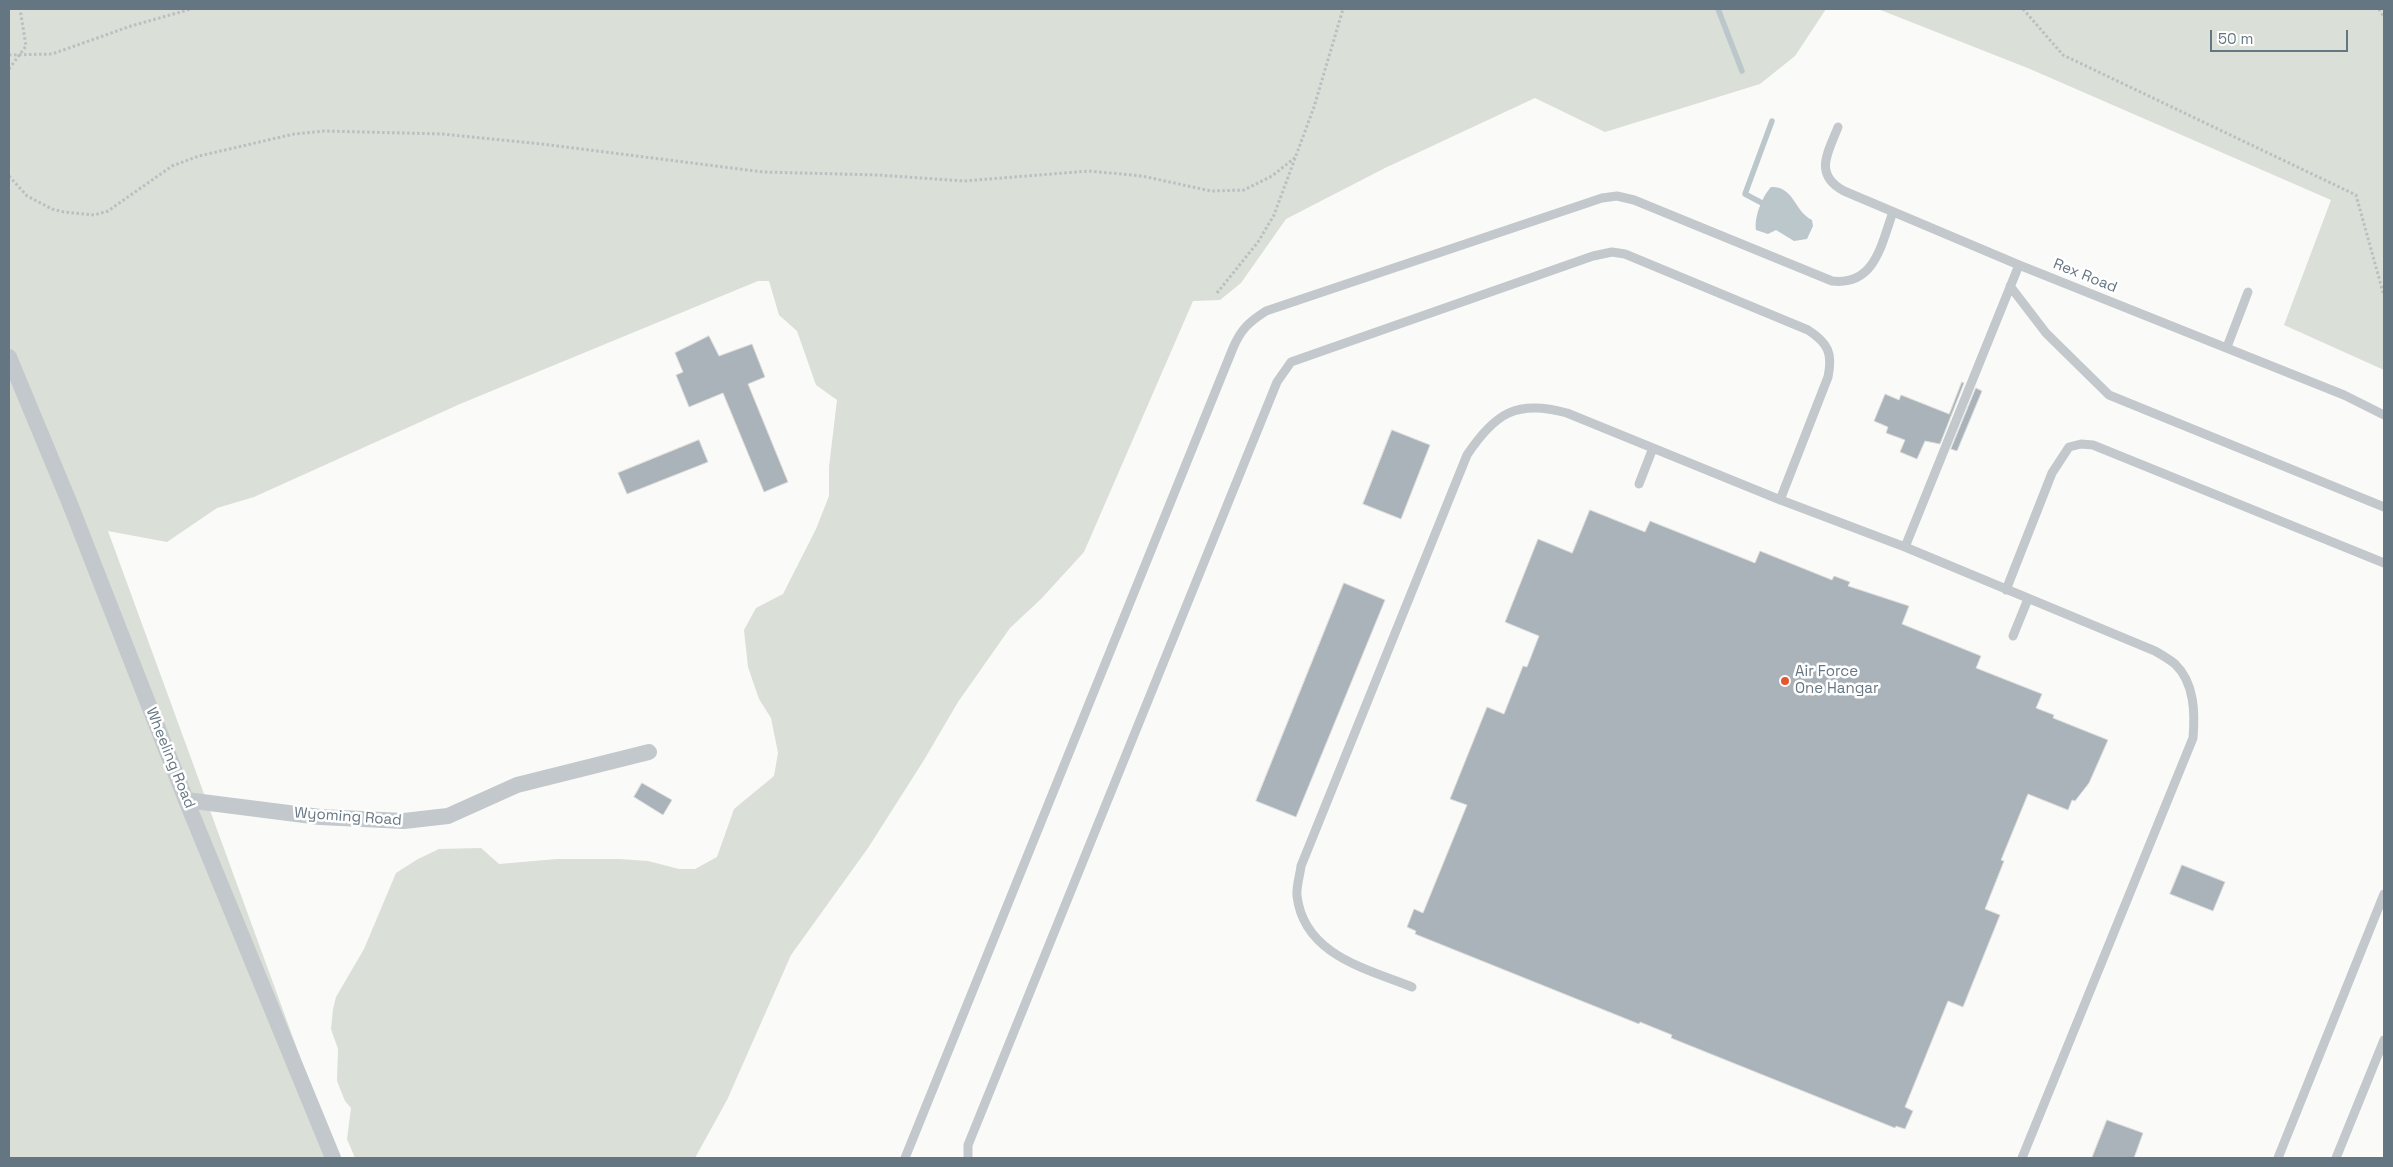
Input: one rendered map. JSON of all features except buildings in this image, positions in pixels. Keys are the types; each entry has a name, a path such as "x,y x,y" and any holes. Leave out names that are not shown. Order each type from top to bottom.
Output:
{"street":[{"name":"Wheeling Road","path":"9,357 70,504 186,800 334,1158"},
{"name":"Wyoming Road","path":"186,800 301,815 404,821 448,816 516,785 649,752"}],"lane":[{"name":"Rex Road","path":"1838,127 1825,168 1827,178 1833,186 2019,265 2344,395 2384,416"},
{"path":"905,1158 1240,330 1249,321 1266,311 1602,198 1617,196 1634,200 1832,281 1846,283 1860,278 1869,269 1893,212"},
{"path":"968,1158 968,1145 1258,428 1277,382 1291,362 1593,256 1612,252 1625,254 1808,330 1820,338 1828,349 1831,362 1828,377 1780,500"},
{"path":"1905,547 2019,265"},
{"path":"2010,286 2046,332 2109,395 2384,507"},
{"path":"2227,347 2248,292"},
{"path":"1412,986 1337,956 1324,948 1311,932 1297,896 1301,866 1467,455 1489,426 1500,416 1522,407 1546,407 1567,413 1780,500 1905,547 2156,651 2176,665 2189,687 2195,711 2193,738 2168,804 2022,1158"},
{"path":"2006,590 2052,473 2069,447 2081,444 2093,445 2384,563"},
{"path":"1639,484 1653,448"},
{"path":"2013,636 2028,599"},
{"path":"2278,1158 2384,894"},
{"path":"2336,1158 2384,1040"}],"path":[{"path":"9,69 26,46 20,9"},
{"path":"9,55 52,54 131,26 191,9"},
{"path":"1217,293 1258,242 1274,215 1297,156 1344,9"},
{"path":"2023,9 2063,54 2356,196 2384,296"},
{"path":"2379,9 2384,17"},
{"path":"9,176 27,196 52,209 64,212 94,214 108,212 172,166 199,156 294,134 324,131 443,134 542,144 763,172 878,175 964,181 1089,170 1142,176 1211,191 1244,190 1272,176 1297,156"}],"shaded area":[{"path":"9,9 1826,9 1795,56 1760,84 1605,132 1535,98 1385,168 1286,219 1241,283 1220,300 1193,301 1084,552 1041,599 1010,628 958,702 868,848 791,955 727,1100 695,1158 355,1158 347,1139 351,1108 345,1101 337,1081 338,1049 331,1029 336,997 364,949 396,873 418,859 439,849 481,848 499,864 557,859 619,859 648,861 679,869 695,869 717,857 734,809 774,776 778,753 771,718 759,699 748,667 744,630 756,608 783,594 816,529 829,496 829,467 837,400 816,385 797,331 779,315 769,281 758,281 460,404 254,497 217,508 167,542 108,531 337,1158 9,1158"},
{"path":"1878,9 2384,9 2384,370 2284,325 2331,200 2030,69"},
{"path":"1771,187 1785,190 1801,211 1812,220 1813,226 1807,239 1794,241 1776,230 1768,234 1756,230 1759,207"}],"waterway":[{"path":"1718,9 1742,71"},
{"path":"1762,203 1745,194 1772,121"}],"place":[{"name":"Air Force One Hangar","path":"1785,681"}]}
